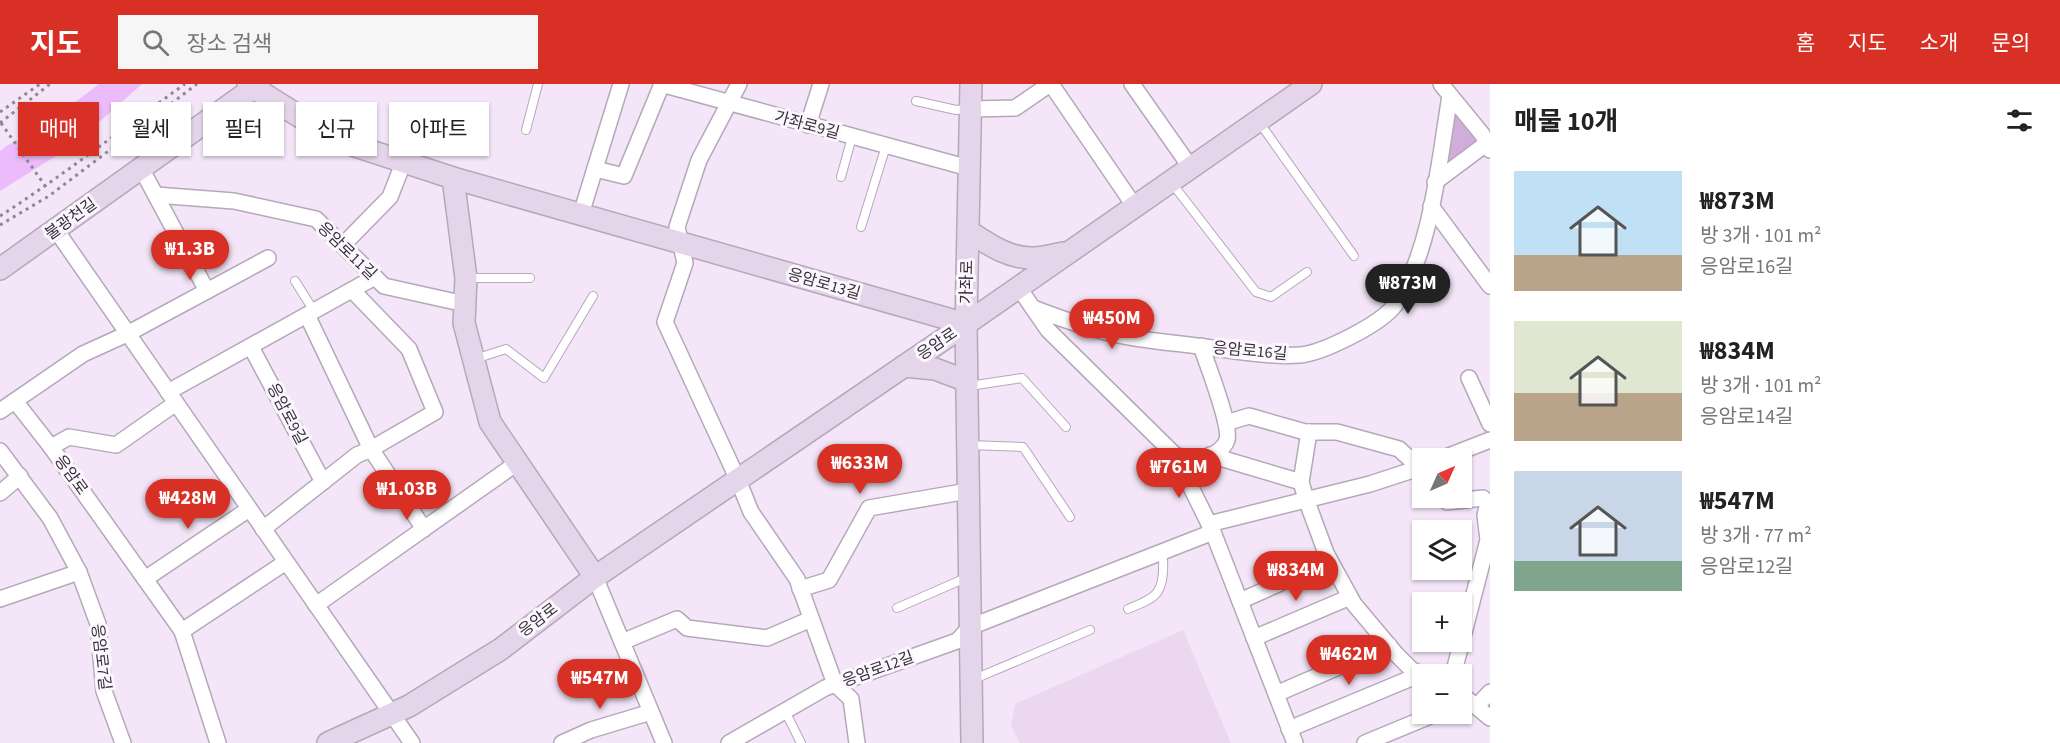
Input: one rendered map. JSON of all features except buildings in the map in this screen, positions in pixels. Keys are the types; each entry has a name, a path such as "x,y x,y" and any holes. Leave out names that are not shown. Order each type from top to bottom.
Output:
{"main road":[{"name":"가좌로","path":"970,84 966,324 972,743"},
{"name":"응암로","path":"328,743 409,706 501,649 595,577 1019,288 1311,84"},
{"name":"응암로13길","path":"254,85 337,140 453,178 966,324"},
{"name":"불광천길","path":"0,269 254,85"},
{"path":"453,178 466,278 464,323 490,422 595,577"},
{"path":"968,231 992,247 1014,256 1034,258 1069,252"},
{"path":"904,366 935,369 967,383"}],"street":[{"path":"581,214 621,84"},
{"name":"가좌로9길","path":"595,169 624,176 661,84 969,168"},
{"path":"738,84 699,160 677,227 685,263 664,322 751,512 796,579 835,684 851,699 857,743"},
{"path":"808,125 821,84"},
{"path":"970,108 1015,108 1050,84 1135,207"},
{"path":"1132,84 1191,168"},
{"name":"응암로16길","path":"1435,182 1489,145 1446,90"},
{"name":"응암로16길","path":"1033,308 1098,331 1165,343 1261,355 1302,355 1339,342 1371,326 1394,307 1408,281 1427,229 1446,90"},
{"path":"343,245 390,197 404,161"},
{"path":"141,168 207,291"},
{"name":"응암로11길","path":"156,195 234,201 316,219 384,286 465,304"},
{"path":"1431,206 1490,286"},
{"path":"56,230 412,743"},
{"path":"0,411 83,354 268,258"},
{"path":"51,447 69,437 116,445 172,398 250,346 375,277"},
{"path":"1019,288 1048,330 1175,455 1211,528 1292,736 1412,679"},
{"path":"263,529 357,455 435,412 409,349 352,290"},
{"path":"311,313 371,449 424,529"},
{"name":"응암로9길","path":"250,346 323,482"},
{"path":"1175,455 1197,460 1218,452 1227,441 1226,423 1201,346"},
{"path":"1469,378 1490,424"},
{"name":"응암로","path":"15,401 51,447 182,631 218,743"},
{"path":"1226,423 1249,416 1309,432 1337,432 1399,450 1412,461"},
{"path":"1309,432 1301,482 1330,561 1350,597 1412,670"},
{"path":"1469,448 1490,440"},
{"name":"응암로7길","path":"0,451 50,518 79,572 98,624 104,692 123,743"},
{"path":"1210,455 1301,482"},
{"path":"316,604 518,463"},
{"path":"970,627 1162,552 1211,528 1306,499 1370,484 1412,471"},
{"path":"0,493 20,476"},
{"path":"800,589 829,580 869,508 968,491"},
{"path":"1457,664 1484,584 1488,540 1485,515 1489,502 1483,498 1472,499"},
{"path":"145,579 249,509"},
{"path":"1240,601 1330,561"},
{"path":"182,631 286,562"},
{"path":"0,599 79,572"},
{"path":"595,577 664,743"},
{"path":"1254,638 1350,597"},
{"path":"622,642 677,619 687,628 768,638 811,619"},
{"name":"응암로12길","path":"729,743 825,688 957,641 970,627"},
{"path":"1276,694 1389,645"},
{"path":"1472,699 1490,692"},
{"path":"1472,705 1490,718"},
{"path":"562,743 591,729 651,712"},
{"path":"1365,743 1412,724"}],"lane":[{"path":"526,130 538,84"},
{"path":"916,101 956,110 970,108"},
{"path":"1258,121 1354,256"},
{"path":"841,177 852,137"},
{"path":"861,227 886,146"},
{"path":"1170,182 1256,292 1271,297 1307,272"},
{"path":"466,278 531,278"},
{"path":"295,281 311,313"},
{"path":"474,359 506,349 544,378 593,296"},
{"path":"967,383 1022,378 1066,427"},
{"path":"968,445 1023,447 1070,517"},
{"path":"1128,609 1149,599 1158,591 1164,564 1162,552"},
{"path":"897,608 970,576"},
{"path":"971,680 1090,630"},
{"path":"785,711 801,743"}],"path":[{"path":"0,112 40,84"},
{"path":"46,187 1,123 50,84"},
{"path":"0,216 46,187 138,116 185,84"},
{"path":"0,225 49,196 197,84"}],"shaded area":[{"path":"99,84 142,84 122,102 111,102 111,111 99,122 99,102 75,102"},
{"path":"1452,107 1481,142 1442,172"},
{"path":"18,140 18,156 56,156 0,191 0,151"},
{"path":"1183,630 1231,743 1020,743 1011,726 1015,704"}]}
